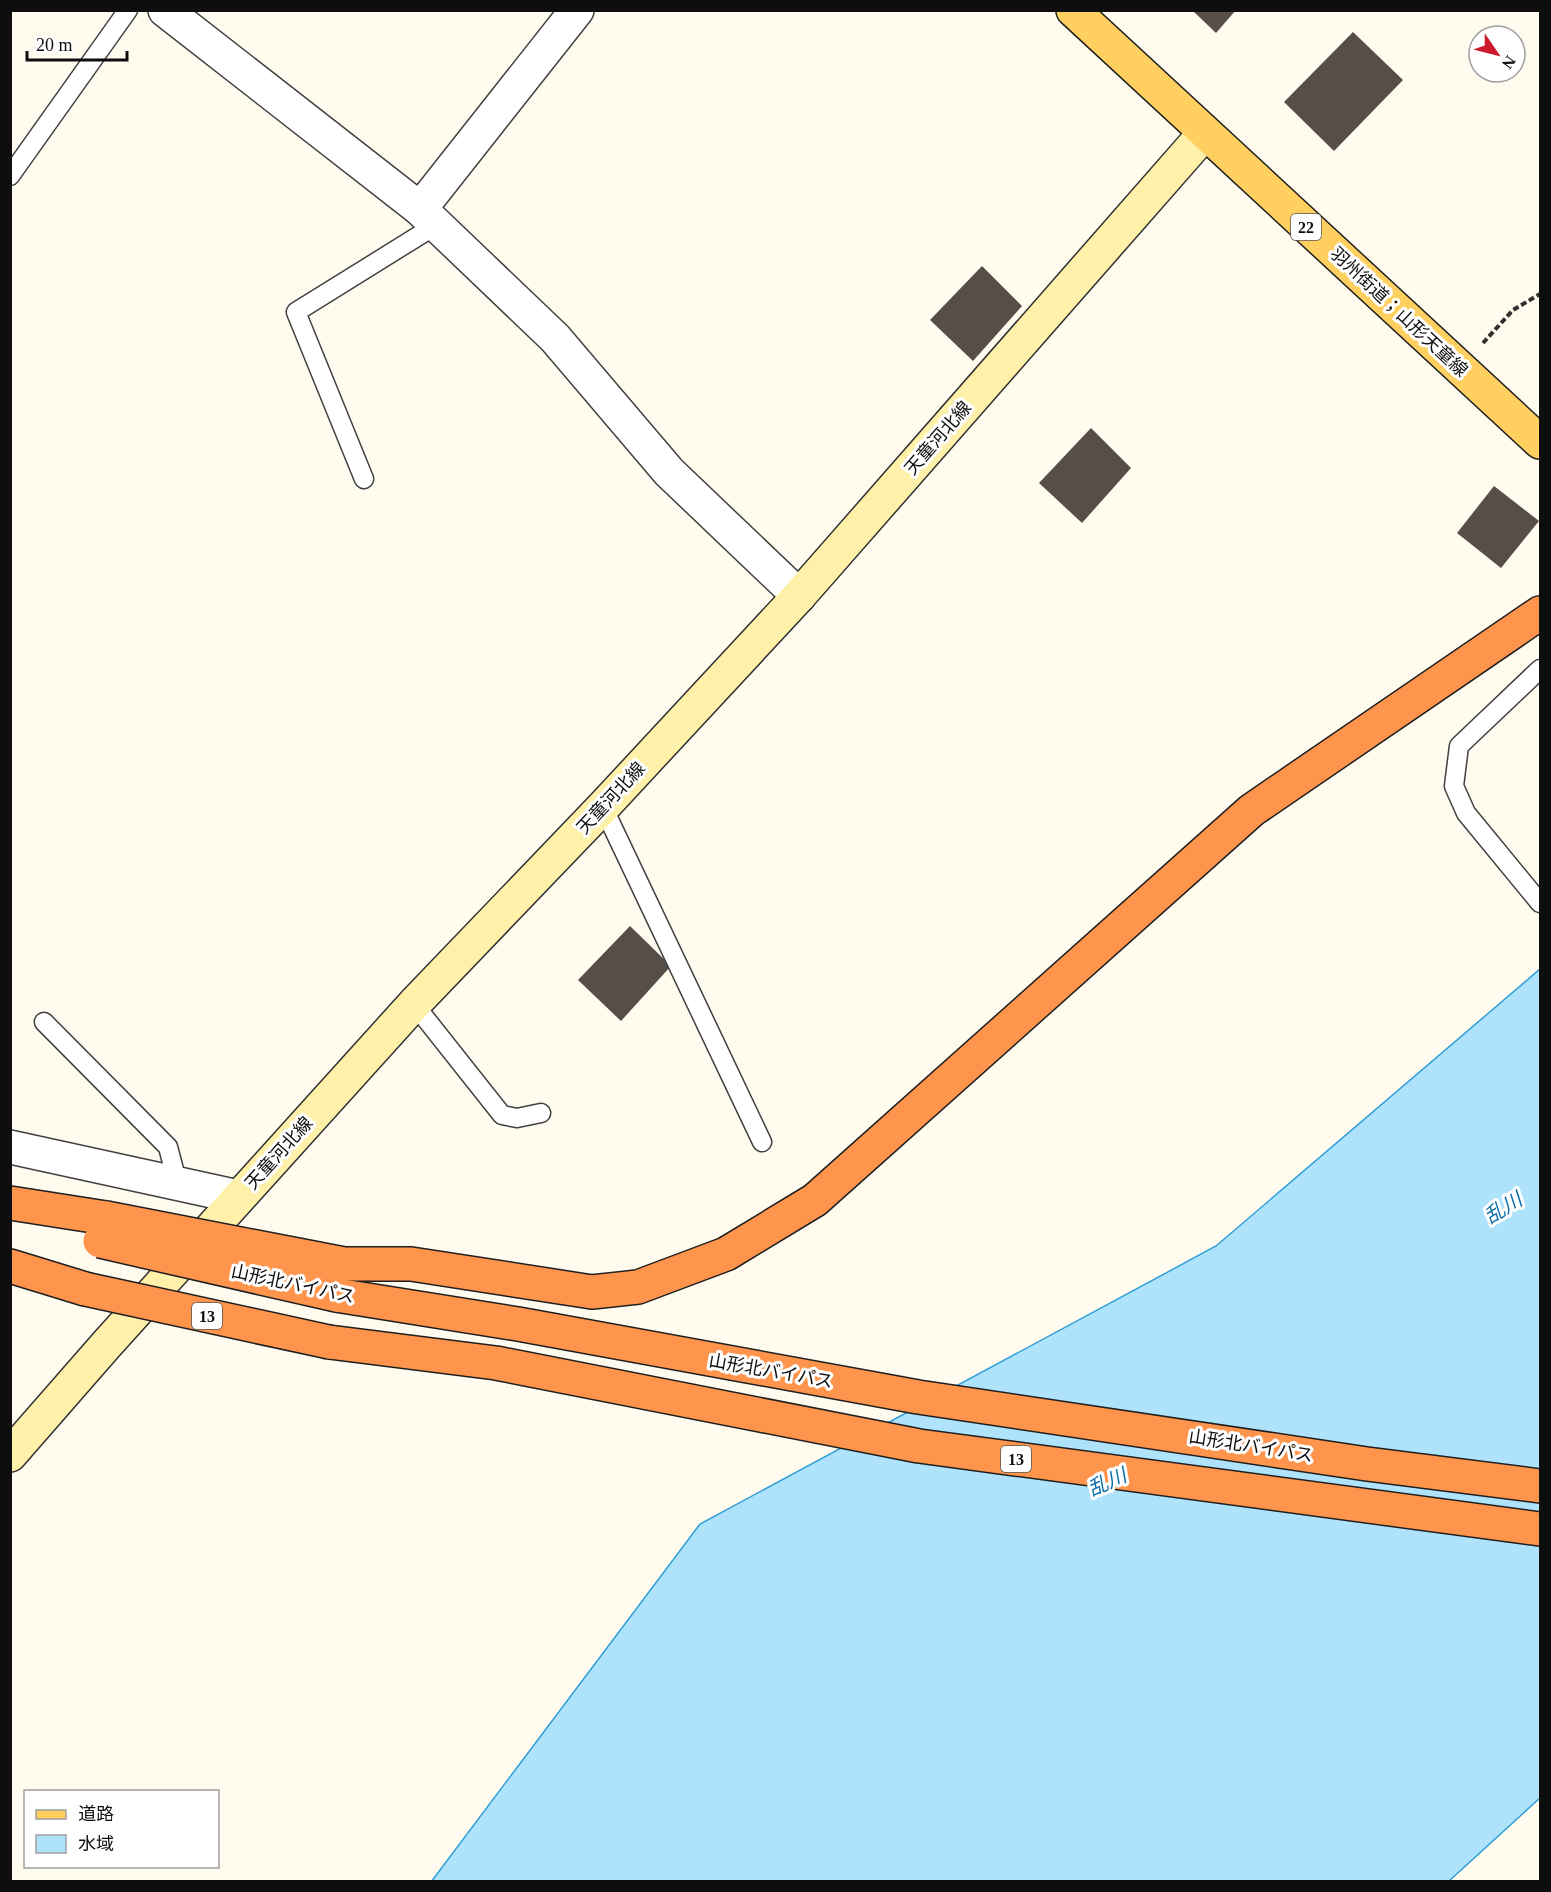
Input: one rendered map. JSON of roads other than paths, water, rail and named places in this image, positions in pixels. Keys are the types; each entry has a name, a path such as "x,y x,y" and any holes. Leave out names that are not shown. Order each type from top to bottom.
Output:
{"highway":[{"path":"340,1280 411,1264 592,1292 638,1287 726,1254 815,1200 1252,810 1540,613"},
{"path":"10,1203 103,1229"},
{"name":"山形北バイパス","path":"10,1214 103,1229 340,1280 518,1324 918,1397 1367,1464 1540,1486"},
{"name":"13","path":"10,1266 85,1289 329,1342 496,1363 919,1446 1540,1529"}],"main road":[{"name":"羽州街道；山形天童線","path":"1073,10 1204,134 1540,442"},
{"name":"天童河北線","path":"10,1455 414,1004 603,807 799,596 1204,134"}],"street":[{"path":"165,10 428,217 555,338 669,472 799,596"},
{"path":"428,217 577,10"},
{"path":"10,1147 239,1197"}],"lane":[{"path":"10,176 128,10"},
{"path":"364,480 296,312 428,217"},
{"path":"1540,669 1459,746 1454,786 1466,813 1540,903"},
{"path":"603,807 762,1142"},
{"path":"414,1004 502,1115 517,1118 541,1113"},
{"path":"44,1022 168,1147 178,1185"}],"water":[{"name":"乱川","path":"1540,969 1540,1798 1449,1881 431,1882 700,1524 1216,1246"}]}
